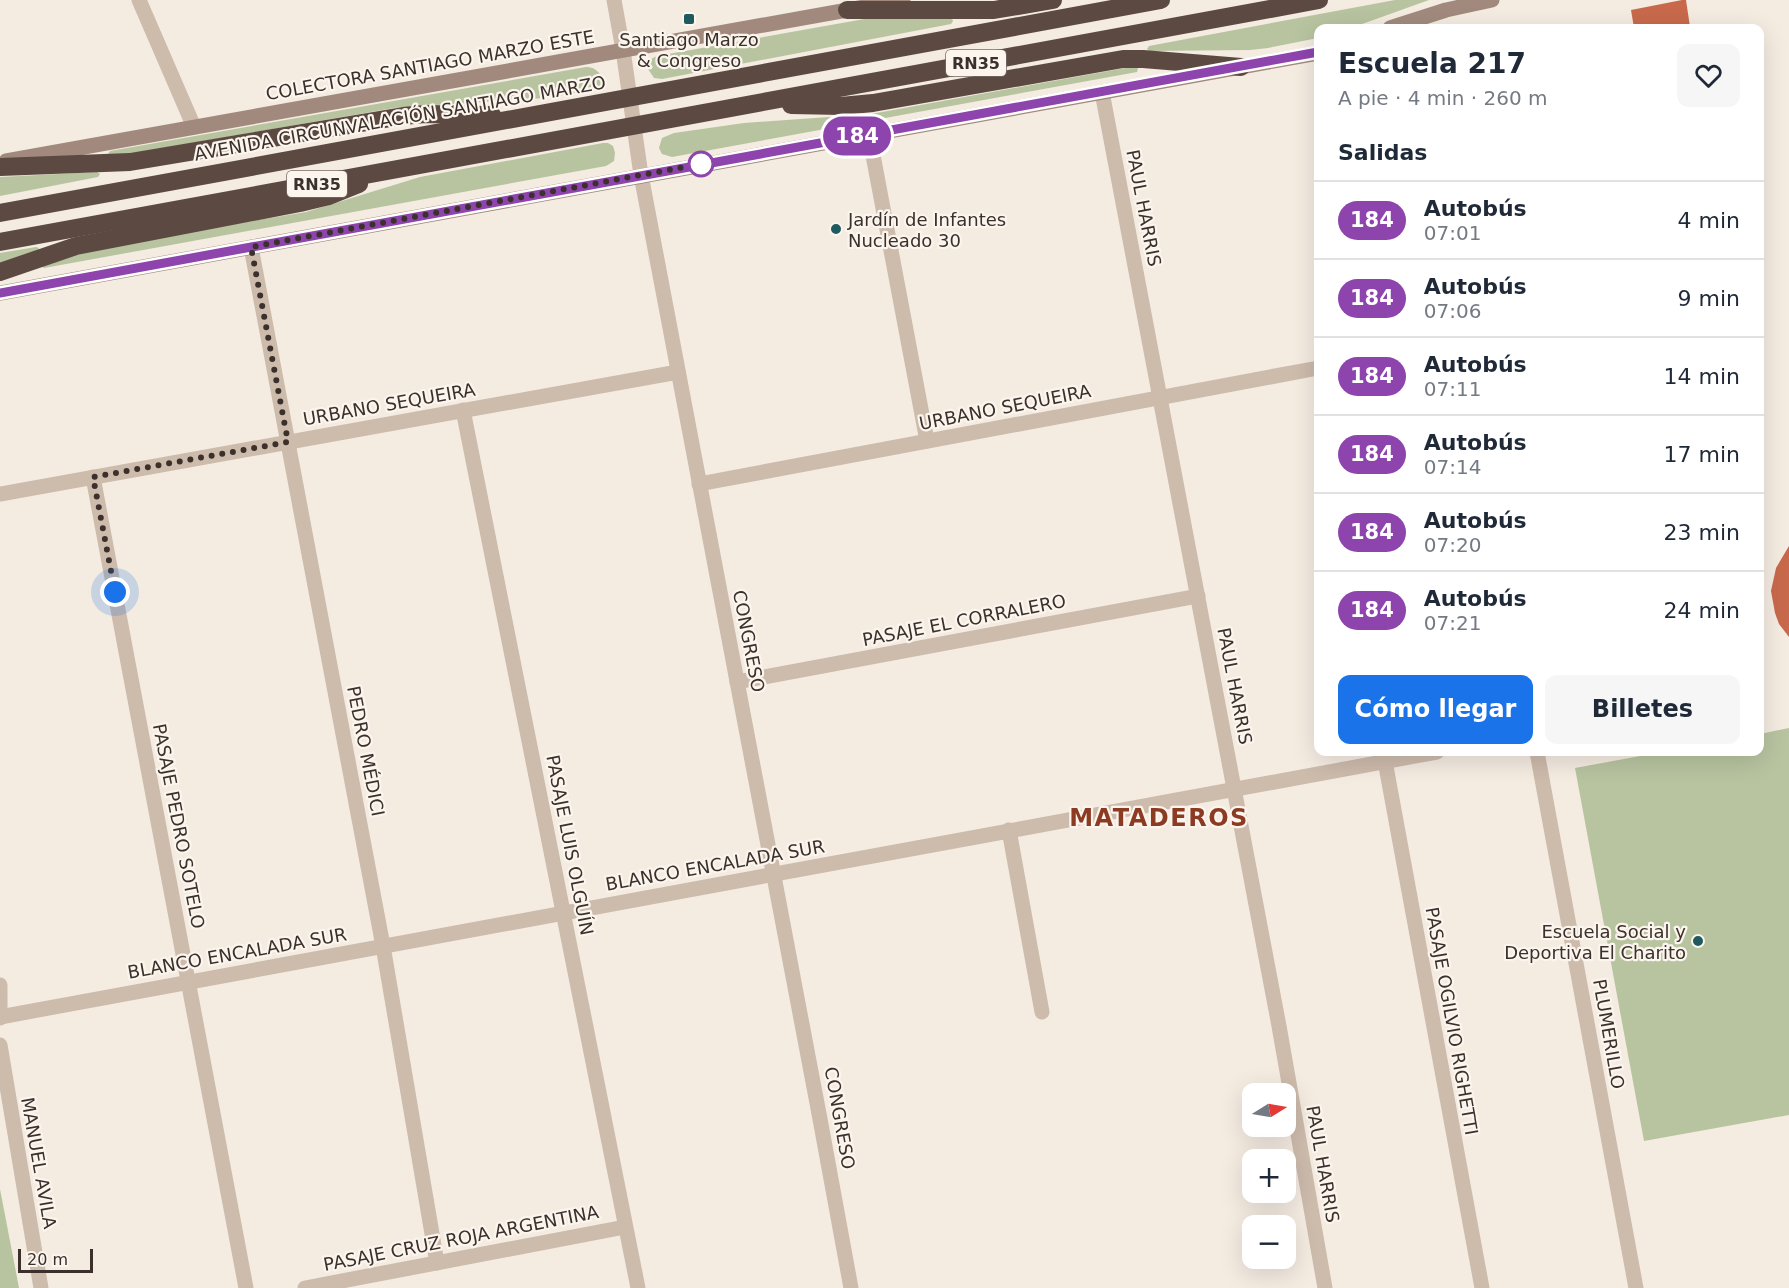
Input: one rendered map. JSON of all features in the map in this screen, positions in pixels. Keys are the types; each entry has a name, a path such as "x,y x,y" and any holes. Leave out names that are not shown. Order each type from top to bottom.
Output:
{"highway":[{"path":"847,10 994,10 1053,0"},
{"name":"AVENIDA CIRCUNVALACIÓN SANTIAGO MARZO","path":"0,213 1161,0"},
{"name":"RN35","path":"0,242 1319,0"},
{"path":"750,104 842,106 873,103 1123,59 1143,58 1241,67"},
{"path":"0,167 130,162 413,115 536,115"},
{"path":"0,272 76,246 320,199 396,169"}],"street":[{"path":"140,0 194,127"},
{"name":"CONGRESO","path":"614,0 640,176 850,1288"},
{"name":"COLECTORA SANTIAGO MARZO ESTE","path":"0,162 903,0"},
{"path":"1407,24 1446,10 1492,0"},
{"path":"0,293 1314,53"},
{"name":"PAUL HARRIS","path":"1102,92 1279,1026 1325,1288"},
{"path":"869,134 927,441"},
{"name":"PEDRO MÉDICI","path":"251,247 383,946 437,1263"},
{"name":"URBANO SEQUEIRA","path":"699,484 1314,369"},
{"name":"URBANO SEQUEIRA","path":"0,494 678,372"},
{"name":"PASAJE LUIS OLGUÍN","path":"463,411 638,1288"},
{"name":"PASAJE PEDRO SOTELO","path":"93,477 246,1288"},
{"name":"PASAJE EL CORRALERO","path":"737,682 1198,596"},
{"name":"BLANCO ENCALADA SUR","path":"0,1017 1414,756"},
{"name":"PLUMERILLO","path":"1538,756 1636,1288"},
{"name":"PASAJE OGILVIO RIGHETTI","path":"1385,761 1482,1288"},
{"path":"1009,830 1042,1012"},
{"path":"0,985 0,1017"},
{"name":"MANUEL AVILA","path":"0,1045 41,1288"},
{"name":"PASAJE CRUZ ROJA ARGENTINA","path":"305,1288 626,1227"}],"green space":[{"path":"1395,0 1429,0 1362,24 1314,24 1314,39 1268,48 1149,51 1147,49 1149,46"},
{"path":"870,18 952,19 953,21 951,24 662,79 654,78 648,69 651,59 657,56"},
{"path":"1136,66 1137,72 672,157 662,154 659,148 662,138 674,133 744,123 871,114"},
{"path":"586,67 593,68 601,75 605,84 603,88 545,98 394,108 111,157 108,154 110,151"},
{"path":"603,143 613,146 615,153 614,161 606,166 44,268 41,266 93,248 306,212 420,177"},
{"path":"97,172 100,174 98,177 0,196 0,177"},
{"path":"39,248 38,251 0,264 0,253"},
{"name":"Escuela Social y Deportiva El Charito","path":"1789,728 1789,1115 1644,1141 1575,768 1640,756 1764,756 1764,733"},
{"path":"0,1189 19,1288 0,1288"}],"building":[{"path":"1686,0 1690,24 1633,24 1631,10"},
{"path":"1789,546 1789,637 1779,624 1771,591 1776,568"}],"bus line":[{"name":"184","path":"0,293 1314,53"}],"place":[{"name":"Santiago Marzo & Congreso","path":"689,19"},
{"name":"Jardín de Infantes Nucleado 30","path":"836,229"},
{"name":"Escuela Social y Deportiva El Charito","path":"1698,941"}],"district":[{"name":"MATADEROS","path":"1159,818"}],"route":[{"path":"115,592 93,477 288,442 251,247 701,164"}]}
